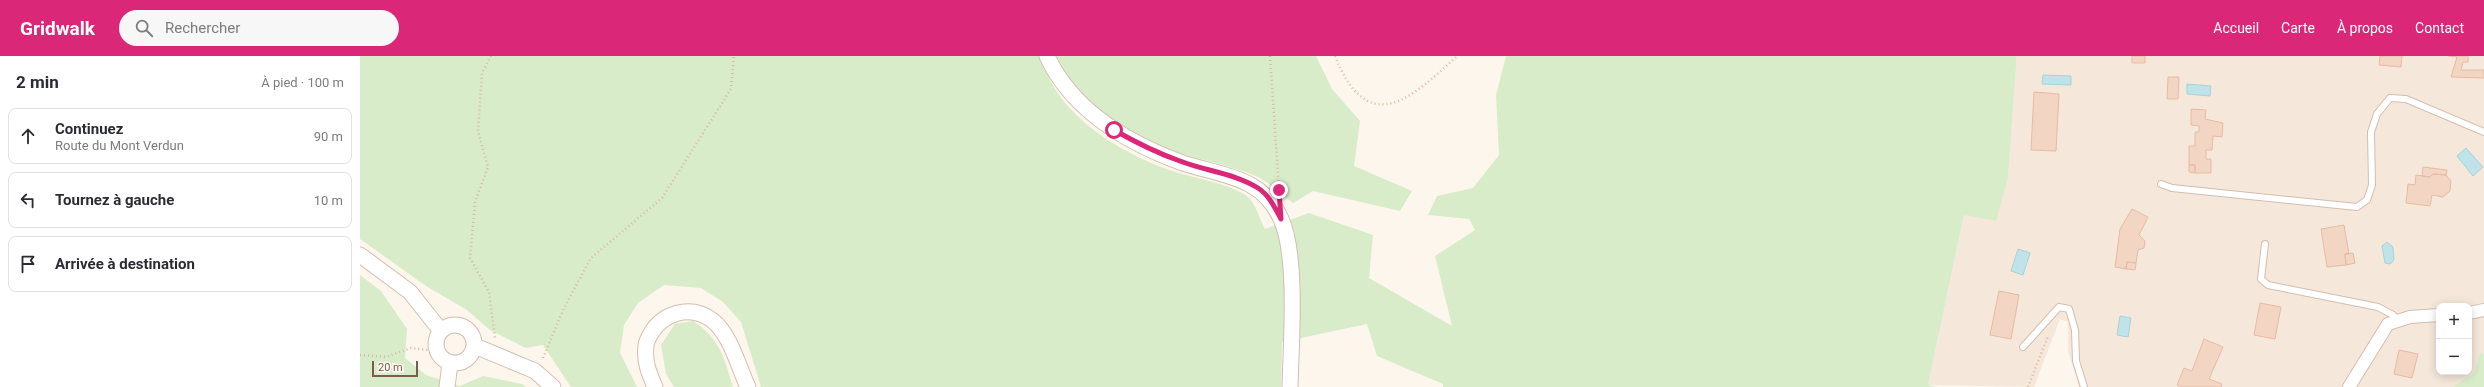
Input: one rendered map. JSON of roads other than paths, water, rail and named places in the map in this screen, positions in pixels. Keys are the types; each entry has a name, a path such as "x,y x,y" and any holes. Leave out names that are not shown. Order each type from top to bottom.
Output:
{"street":[{"path":"1047,56 1056,77 1074,97 1088,112 1114,130 1141,145 1181,162 1227,175 1258,188 1270,200 1281,219 1288,244 1292,327 1290,387"},
{"path":"360,255 410,292 441,332"},
{"path":"2472,313 2484,310"},
{"path":"655,387 646,364 646,344 656,323 674,313 696,312 712,320 726,336 748,387"},
{"path":"2349,387 2388,324 2410,317 2436,315"},
{"path":"453,325 462,326 469,330 475,346 472,355 466,361 458,364 450,363 442,358 437,351 436,343 441,332 453,325"},
{"path":"475,346 535,371 554,387"},
{"path":"447,387 450,363"}],"lane":[{"path":"2161,184 2172,188 2357,207 2367,200 2372,185 2371,132 2377,114 2390,98 2406,99 2484,132"},
{"path":"2265,244 2260,279 2268,285 2378,307 2393,315 2398,321"},
{"path":"2023,347 2059,307 2069,309 2075,330 2076,361 2084,387"}],"water":[{"path":"2043,75 2071,76 2071,85 2042,84"},
{"path":"2187,84 2211,86 2210,96 2187,94"},
{"path":"2466,148 2483,167 2473,176 2457,156"},
{"path":"2387,242 2393,247 2394,260 2390,264 2385,263 2382,246"},
{"path":"2018,249 2030,253 2023,275 2011,271"},
{"path":"2120,316 2131,318 2128,337 2117,335"}]}
